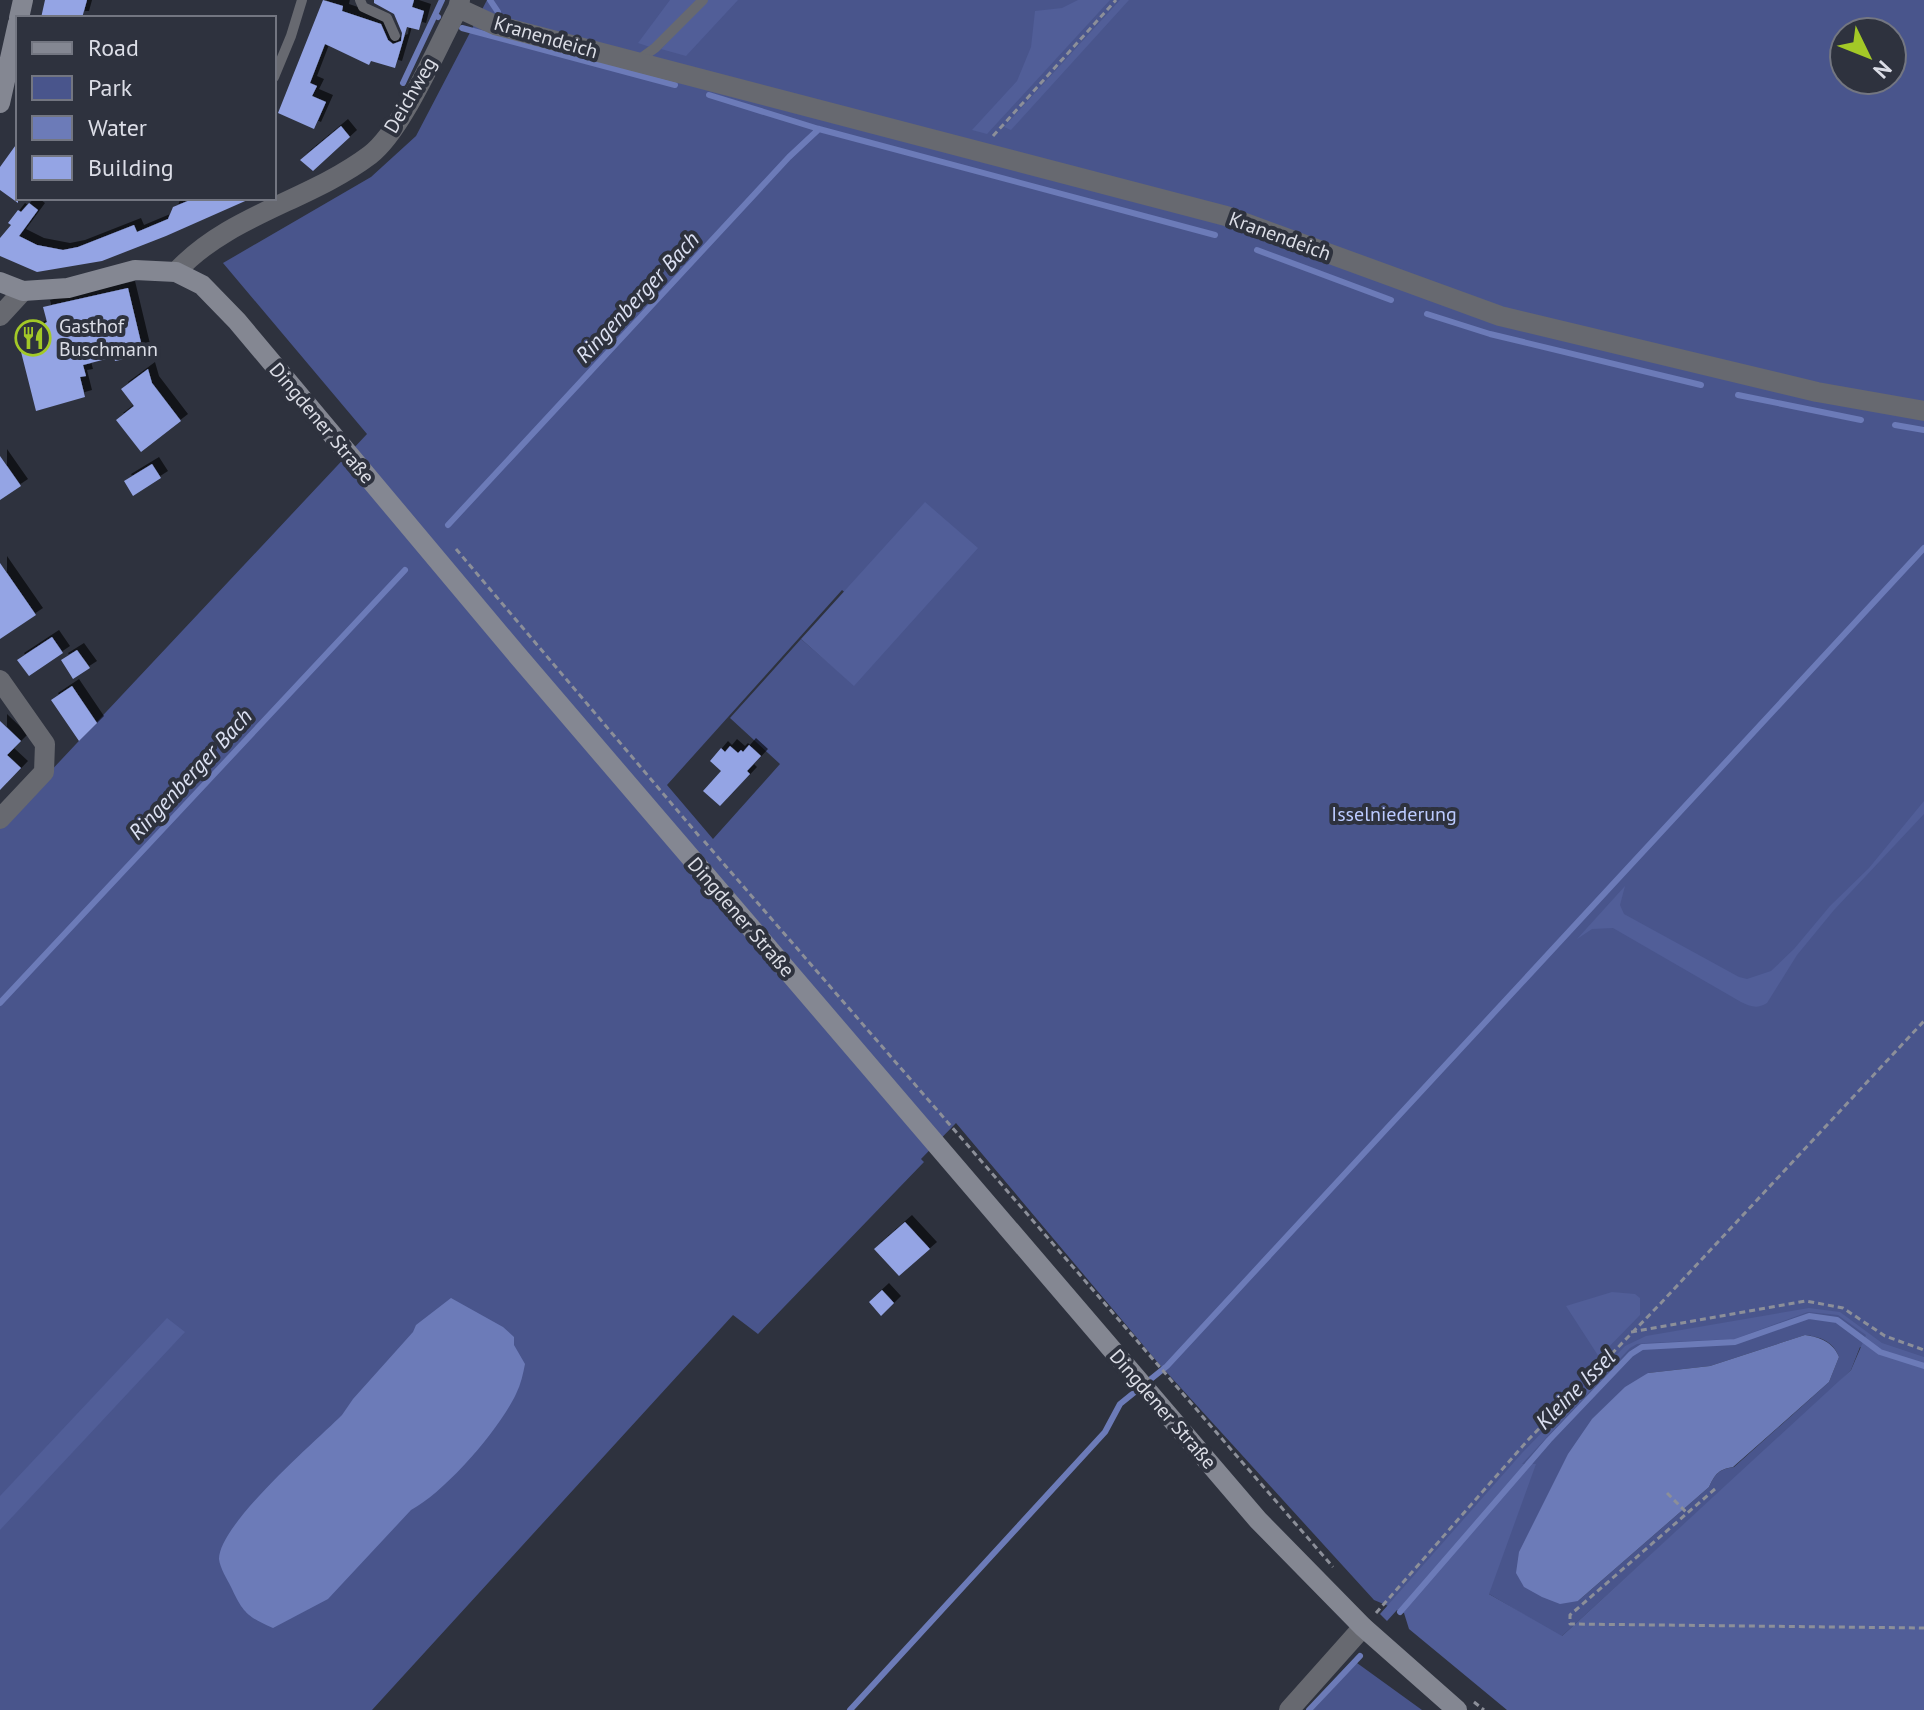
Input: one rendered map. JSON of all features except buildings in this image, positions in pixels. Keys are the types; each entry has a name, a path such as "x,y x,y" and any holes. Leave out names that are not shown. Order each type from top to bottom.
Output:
{"main road":[{"path":"0,103 16,29"},
{"name":"Dingdener Straße","path":"23,291 68,288 135,270 176,272 202,285 237,321 528,668 1258,1520 1332,1598 1368,1621 1465,1705"},
{"path":"0,282 23,291"}],"street":[{"name":"Kranendeich","path":"459,4 495,25 1226,216 1500,316 1817,392 1924,411"},
{"name":"Deichweg","path":"176,272 193,253 252,217 344,173 372,153 395,127 459,4"},
{"path":"0,316 23,291"},
{"path":"0,680 45,744 44,772 0,819"},
{"path":"1289,1710 1368,1621"}],"lane":[{"path":"276,72 302,0"},
{"path":"360,0 363,7 387,18 395,36"},
{"path":"635,62 655,48 703,0"}],"path":[{"path":"979,151 1116,0"},
{"path":"452,545 1333,1567"},
{"path":"1368,1621 1528,1440 1924,1021"},
{"path":"1631,1332 1806,1301 1843,1308 1885,1336 1924,1350"},
{"path":"1715,1489 1570,1615 1570,1624 1924,1628"},
{"path":"1667,1493 1687,1513"},
{"path":"1465,1705 1484,1710"}],"green space":[{"name":"Isselniederung","path":"487,0 1924,0 1924,1372 1860,1347 1851,1370 1829,1392 1561,1637 1489,1594 1405,1613 1374,1600 1159,1364 956,1123 921,1159 924,1162 758,1334 733,1315 372,1710 0,1710 0,825 367,434 223,263 371,177 416,136","holes":["842,590 895,636 853,684 801,639 730,718 780,764 713,839 667,785","1805,1335 1825,1341 1839,1357 1829,1382 1734,1467 1718,1473 1709,1487 1578,1601 1648,1373 1710,1366"]},
{"path":"1357,1663 1422,1710 1313,1710"}],"shaded area":[{"path":"670,0 698,0 650,47 638,43"},
{"path":"707,0 738,0 686,56 661,49"},
{"path":"1078,0 1110,0 987,134 972,130 1017,81 1031,47 1035,11 1062,8"},
{"path":"1120,0 1129,0 1011,130 1004,127"},
{"path":"925,502 978,548 854,686 801,639"},
{"path":"1924,801 1924,814 1834,910 1797,955 1763,1005 1754,1007 1741,1002 1613,928 1592,929 1577,939 1625,886 1620,905 1624,914 1739,977 1747,979 1771,971 1869,868"},
{"path":"1612,1292 1635,1294 1640,1298 1640,1315 1599,1357 1566,1306"},
{"path":"1809,1308 1840,1312 1882,1343 1924,1357 1924,1710 1507,1710 1409,1629 1404,1613 1397,1610 1387,1621 1380,1614 1522,1453 1625,1346 1646,1336","holes":["1808,1312 1838,1315 1866,1335 1851,1370 1562,1636 1489,1594 1536,1464 1522,1464 1630,1348 1647,1343 1735,1339"]},
{"path":"167,1318 185,1332 0,1530 0,1496"}],"water":[{"path":"451,1298 503,1327 514,1337 514,1345 525,1364 508,1409 455,1475 411,1510 328,1599 273,1628 258,1621 243,1608 222,1570 219,1559 223,1544 251,1505 342,1415 416,1325"},
{"path":"1805,1335 1825,1341 1839,1357 1829,1382 1733,1467 1718,1473 1709,1487 1578,1601 1560,1604 1524,1587 1516,1573 1519,1552 1568,1454 1592,1419 1625,1387 1648,1373 1710,1366"}],"waterway":[{"path":"438,17 435,15 442,0"},
{"path":"490,0 498,12"},
{"path":"403,83 435,15"},
{"path":"462,28 675,85"},
{"name":"Ringenberger Bach","path":"709,95 819,129 1215,235"},
{"name":"Ringenberger Bach","path":"448,525 789,157 819,129"},
{"path":"1257,250 1391,300"},
{"path":"1427,314 1490,334 1701,385"},
{"path":"1738,395 1861,420"},
{"path":"1895,425 1924,430"},
{"path":"850,1710 1105,1432 1120,1404 1167,1366 1924,548"},
{"name":"Ringenberger Bach","path":"0,1003 405,570"},
{"name":"Kleine Issel","path":"1400,1612 1549,1440 1631,1354 1642,1347 1735,1342 1809,1316 1837,1320 1880,1352 1924,1366"},
{"name":"Kleine Issel","path":"1309,1710 1360,1656"}],"place":[{"name":"Gasthof Buschmann","path":"33,338"}]}
